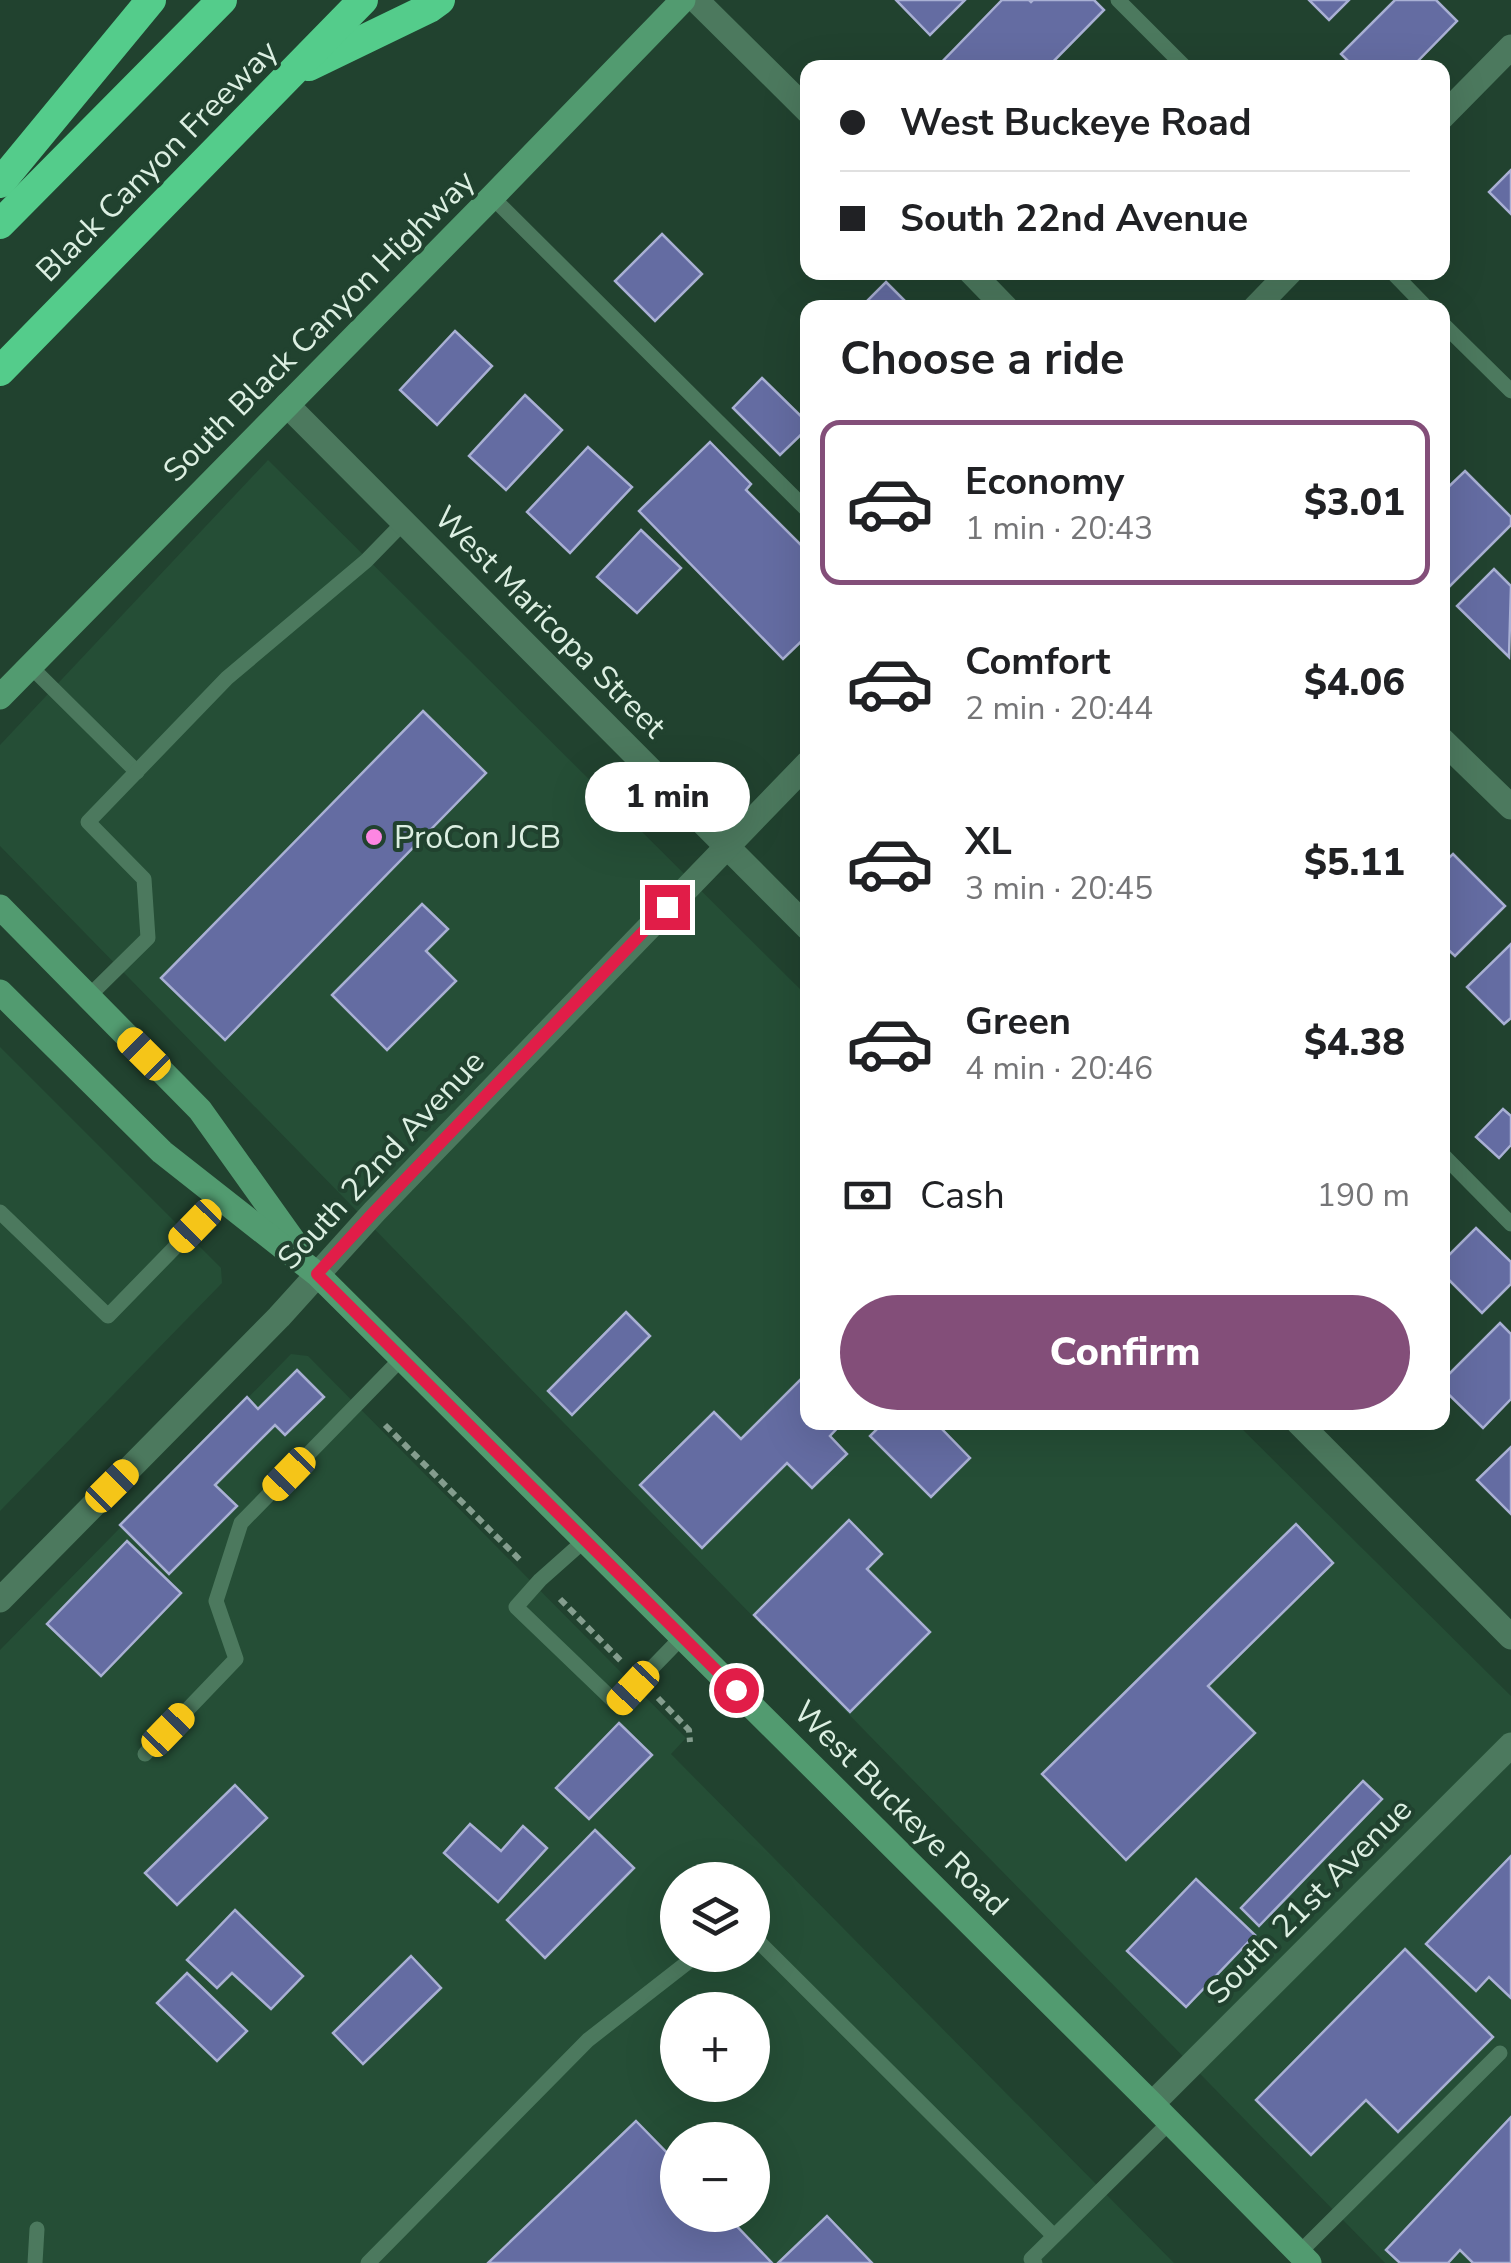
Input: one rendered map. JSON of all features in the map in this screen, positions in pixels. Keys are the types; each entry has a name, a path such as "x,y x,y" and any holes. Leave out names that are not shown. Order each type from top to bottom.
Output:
{"highway":[{"path":"0,183 151,0"},
{"name":"Black Canyon Freeway","path":"0,224 222,0"},
{"name":"Black Canyon Freeway","path":"0,371 364,0"},
{"path":"292,74 440,0"}],"main road":[{"name":"South Black Canyon Highway","path":"0,697 683,0"},
{"name":"West Buckeye Road","path":"0,907 200,1110 317,1274"},
{"name":"West Buckeye Road","path":"0,992 162,1152 317,1274 1304,2258"}],"street":[{"path":"696,0 800,102"},
{"path":"1450,109 1511,47"},
{"path":"979,280 998,300"},
{"path":"1263,300 1282,280"},
{"name":"West Maricopa Street","path":"287,405 800,920"},
{"path":"1450,748 1511,807"},
{"name":"South 22nd Avenue","path":"0,1600 266,1330 374,1212 800,771"},
{"path":"1306,1430 1511,1636"},
{"name":"South 21st Avenue","path":"1161,2113 1511,1745"}],"lane":[{"path":"1118,0 1178,60"},
{"path":"492,198 800,503"},
{"path":"1400,280 1419,300"},
{"path":"1450,331 1511,392"},
{"path":"88,997 148,938 144,879 88,822 228,678 366,561 404,522"},
{"path":"30,666 137,772"},
{"path":"1450,1162 1511,1224"},
{"path":"0,1212 108,1316 222,1199"},
{"path":"145,1754 236,1659 216,1601 241,1524 402,1358"},
{"path":"585,1540 516,1607 617,1704 682,1637"},
{"path":"770,1954 1054,2236"},
{"path":"368,2263 588,2040 676,1972"},
{"path":"1304,2258 1500,2053"},
{"path":"1035,2263 1030,2258 1054,2236 1161,2113"},
{"path":"36,2263 37,2230"}],"shaded area":[{"path":"268,460 800,989 800,1430 1243,1430 1511,1696 1511,2263 1385,2263 0,846 0,745"},
{"path":"0,1047 221,1268 222,1283 0,1511"},
{"path":"291,1354 308,1356 686,1738 671,1754 1174,2263 0,2263 0,1650"}],"building":[{"path":"896,0 965,0 930,35"},
{"path":"1002,0 1094,0 1104,10 1055,60 944,60"},
{"path":"1309,0 1349,0 1329,20"},
{"path":"1395,0 1436,0 1457,21 1419,60 1347,60 1341,54"},
{"path":"1511,170 1511,214 1489,192"},
{"path":"662,234 702,274 655,321 615,281"},
{"path":"886,282 904,300 868,300"},
{"path":"455,331 492,366 437,425 400,390"},
{"path":"762,378 800,415 800,436 780,455 733,408"},
{"path":"525,395 562,430 506,490 469,456"},
{"path":"710,442 751,484 746,490 800,544 800,643 783,659 639,511"},
{"path":"588,447 632,487 570,553 527,512"},
{"path":"1465,471 1511,517 1511,525 1450,586 1450,485"},
{"path":"641,530 681,568 637,613 597,577"},
{"path":"1494,569 1511,586 1509,657 1457,606"},
{"path":"423,711 486,773 225,1040 161,978"},
{"path":"1453,854 1505,906 1455,956 1450,951"},
{"path":"422,904 448,929 426,951 456,981 387,1050 332,995"},
{"path":"1511,944 1511,1018 1504,1024 1467,987"},
{"path":"1503,1109 1511,1116 1511,1145 1499,1158 1476,1137"},
{"path":"1476,1228 1511,1262 1511,1284 1482,1313 1450,1281 1450,1254"},
{"path":"626,1312 650,1336 572,1415 548,1391"},
{"path":"1500,1323 1511,1334 1511,1399 1483,1428 1450,1396 1450,1373"},
{"path":"297,1370 324,1397 285,1435 275,1425 215,1485 237,1506 169,1574 120,1525 247,1397 258,1409"},
{"path":"800,1380 800,1430 836,1430 830,1436 847,1454 812,1488 787,1463 702,1548 640,1485 714,1412 741,1439"},
{"path":"876,1430 943,1430 970,1458 931,1497 870,1436"},
{"path":"1511,1447 1511,1514 1477,1480"},
{"path":"849,1520 882,1554 867,1569 930,1632 850,1712 754,1615"},
{"path":"1296,1524 1333,1563 1208,1686 1255,1733 1126,1860 1042,1774"},
{"path":"127,1541 181,1593 101,1676 47,1624"},
{"path":"619,1723 652,1755 589,1819 556,1788"},
{"path":"1363,1781 1382,1799 1259,1926 1241,1908"},
{"path":"235,1785 267,1818 177,1905 145,1873"},
{"path":"470,1824 501,1851 523,1826 547,1848 498,1902 444,1853"},
{"path":"595,1830 634,1868 545,1958 507,1920"},
{"path":"1511,1856 1511,1998 1489,1977 1476,1991 1426,1944"},
{"path":"1196,1879 1255,1935 1186,2007 1127,1951"},
{"path":"235,1910 303,1976 271,2009 232,1973 217,1988 187,1960"},
{"path":"1405,1949 1493,2037 1398,2132 1366,2100 1311,2155 1256,2100"},
{"path":"411,1956 441,1988 363,2064 333,2033"},
{"path":"187,1973 247,2031 217,2061 157,2003"},
{"path":"1511,2117 1511,2263 1473,2263 1460,2250 1448,2263 1400,2263 1386,2250"},
{"path":"636,2121 660,2146 660,2232 742,2232 772,2263 488,2263"},
{"path":"827,2216 872,2263 778,2263"}],"place":[{"name":"ProCon JCB","path":"374,837"}],"route":[{"path":"667,907 317,1274 736,1690"}]}
